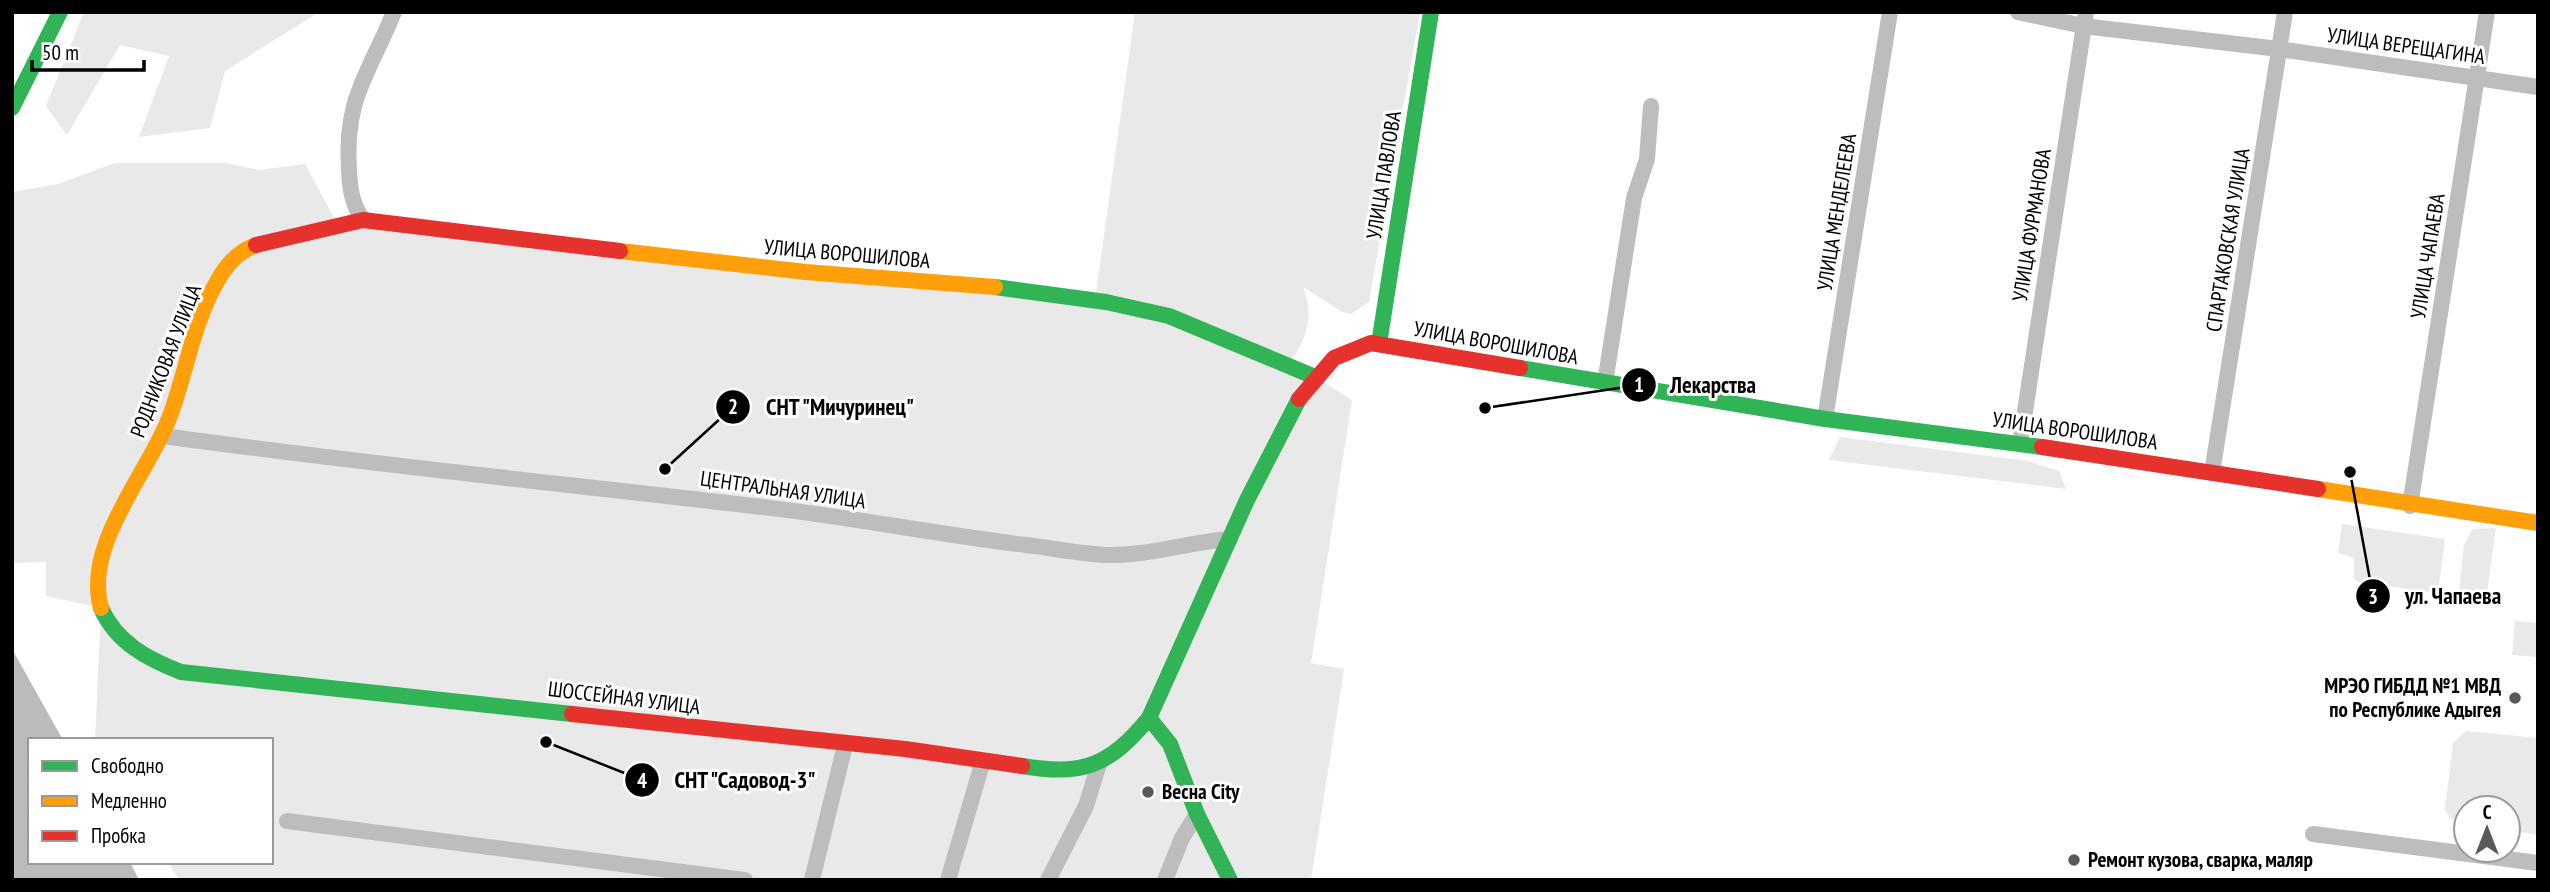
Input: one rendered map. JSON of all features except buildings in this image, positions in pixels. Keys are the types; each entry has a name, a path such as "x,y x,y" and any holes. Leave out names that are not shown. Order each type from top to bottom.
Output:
{"street":[{"path":"12,108 60,12"},
{"name":"УЛИЦА ПАВЛОВА","path":"1379,344 1432,12"},
{"name":"УЛИЦА МЕНДЕЛЕЕВА","path":"1825,419 1890,12"},
{"name":"УЛИЦА ВЕРЕЩАГИНА","path":"2018,12 2084,19 2538,87"},
{"name":"СПАРТАКОВСКАЯ УЛИЦА","path":"2212,473 2285,12"},
{"name":"УЛИЦА ЧАПАЕВА","path":"2410,506 2487,12"},
{"path":"363,220 350,191 347,127 360,83 392,17"},
{"name":"УЛИЦА ФУРМАНОВА","path":"2020,443 2084,19"},
{"name":"УЛИЦА ВОРОШИЛОВА","path":"1605,383 1634,198 1647,159 1651,106"},
{"name":"УЛИЦА ВОРОШИЛОВА","path":"363,220 777,269 981,287 1110,303 1151,311 1191,324 1315,377"},
{"name":"РОДНИКОВАЯ УЛИЦА","path":"101,608 97,583 107,542 124,505 163,436 195,332 232,260 252,244 363,220"},
{"name":"ШОССЕЙНАЯ УЛИЦА","path":"101,608 130,646 158,664 181,672 487,703 845,745 905,749 1046,770 1079,769 1099,764 1134,736 1149,718 1230,539 1294,409 1315,377 1334,358 1347,350 1379,344"},
{"name":"УЛИЦА ВОРОШИЛОВА","path":"1379,344 1825,419 2020,443 2410,506 2538,523"},
{"name":"ЦЕНТРАЛЬНАЯ УЛИЦА","path":"163,436 342,460 399,464 497,479 775,508 967,538 1107,555 1142,552 1191,541 1230,539"},
{"path":"1149,718 1170,744 1197,814 1230,880"},
{"path":"812,880 845,745"},
{"path":"948,880 984,761"},
{"path":"1048,880 1086,806 1099,764"},
{"path":"1166,880 1182,838 1197,814"},
{"path":"287,821 745,880"},
{"path":"2313,834 2538,863"}],"shaded area":[{"path":"84,12 319,12 225,71 210,128 139,137 169,56 120,45 67,135 46,106"},
{"path":"1135,12 1420,12 1369,302 1351,314 1342,312 1303,287 1308,306 1307,325 1301,344 1290,361 1352,400 1311,663 1344,669 1311,880 179,880 169,864 273,864 273,738 95,738 101,608 46,596 46,562 12,563 12,192 58,184 115,163 226,163 259,170 305,164 338,225 1095,300"},
{"path":"1840,437 2028,461 2059,471 2066,489 1829,460"},
{"path":"2342,524 2445,539 2439,585 2430,592 2358,582 2354,579 2354,558 2338,553"},
{"path":"2496,528 2486,600 2462,597 2459,592 2464,545 2472,529"},
{"path":"2515,621 2538,623 2538,657 2512,655"},
{"path":"12,649 62,738 28,738 28,864 131,864 139,880 12,880"},
{"path":"2466,731 2538,738 2538,835 2522,832 2522,794 2452,794 2452,819 2449,818 2445,809 2453,743"}],"traffic: fast":[{"path":"12,108 60,12"},
{"path":"1379,344 1431,12"},
{"path":"995,287 1106,302 1169,316 1315,377"},
{"path":"1520,368 1825,419 2042,447"},
{"path":"1022,766 1062,769 1094,764 1121,747 1149,718 1247,500 1299,399"},
{"path":"101,608 107,620 124,640 145,655 181,672 572,714"},
{"path":"1149,718 1170,744 1197,814 1230,880"}],"traffic: slow":[{"path":"101,608 98,584 101,559 109,534 170,416 202,312 225,269 239,254 256,245"},
{"path":"620,251 806,272 995,287"},
{"path":"2318,489 2538,523"}],"traffic: jam":[{"path":"256,245 363,220 620,251"},
{"path":"1299,399 1334,358 1371,343 1520,368"},
{"path":"2042,447 2318,489"},
{"path":"572,714 905,749 1022,766"}],"place":[{"name":"Лекарства","path":"1485,408"},
{"name":"СНТ \"Мичуринец\"","path":"665,469"},
{"name":"ул. Чапаева","path":"2350,472"},
{"name":"МРЭО ГИБДД №1 МВД по Республике Адыгея","path":"2515,698"},
{"name":"СНТ \"Садовод-3\"","path":"546,742"},
{"name":"Весна City","path":"1148,792"},
{"name":"Ремонт кузова, сварка, маляр","path":"2074,860"}]}
